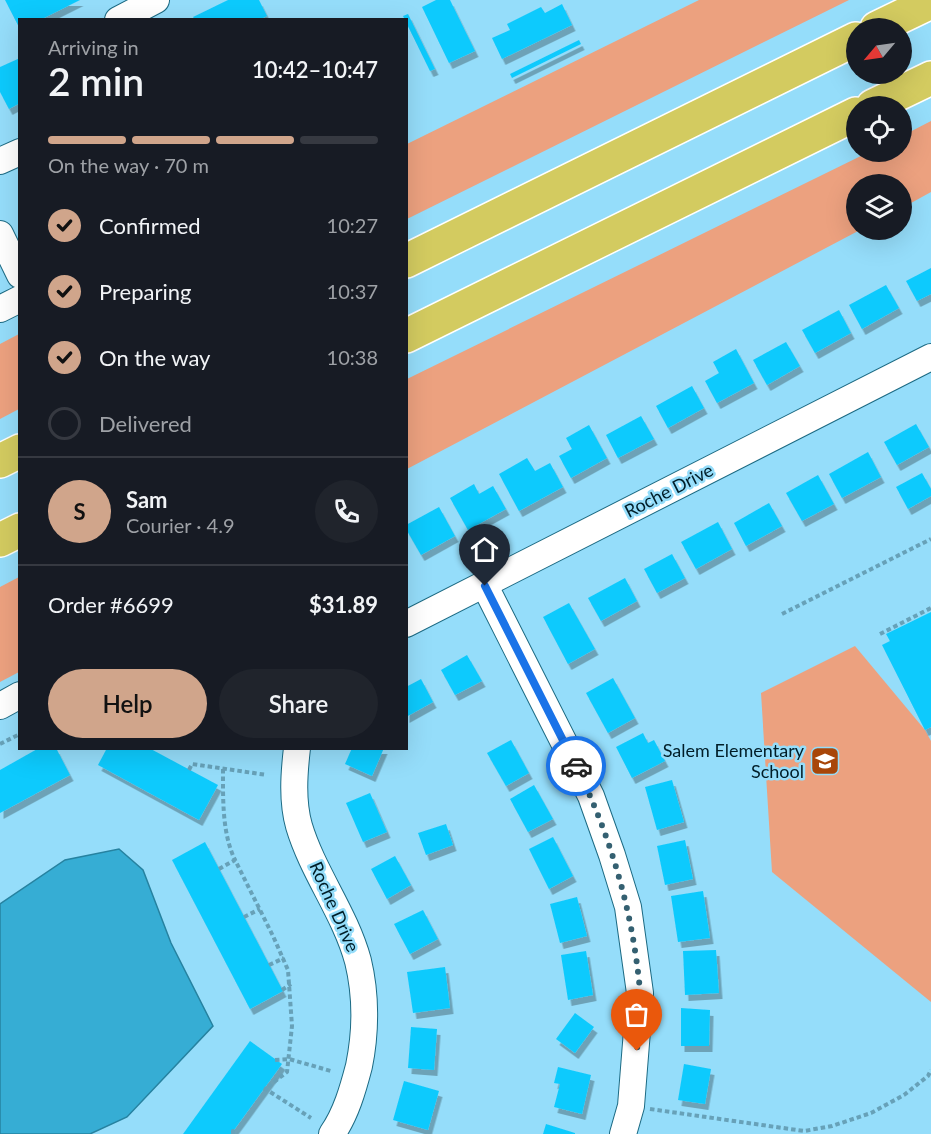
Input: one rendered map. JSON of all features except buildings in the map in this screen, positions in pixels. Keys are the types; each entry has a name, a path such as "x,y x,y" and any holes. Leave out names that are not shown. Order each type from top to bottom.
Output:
{"highway":[{"path":"898,18 931,2"},
{"path":"408,260 846,44"},
{"path":"894,96 931,78"},
{"path":"408,335 846,119"},
{"path":"0,461 18,452"},
{"path":"0,540 18,531"}],"street":[{"path":"122,18 156,0"},
{"path":"0,161 18,153"},
{"path":"0,234 18,271"},
{"path":"0,309 18,300"},
{"name":"Roche Drive","path":"408,623 485,586 931,357"},
{"path":"485,586 591,795 628,907 640,993 631,1106 623,1134"},
{"path":"0,706 18,696"},
{"name":"Roche Drive","path":"297,750 294,787 299,825 358,961 364,1004 362,1049 353,1091 332,1134"}],"path":[{"path":"782,614 931,539"},
{"path":"880,634 931,608"},
{"path":"0,744 18,735"},
{"path":"189,770 192,764 267,775"},
{"path":"223,769 224,812 230,849 284,958 291,984 292,1026 287,1071 265,1088 311,1119"},
{"path":"219,869 235,861"},
{"path":"244,917 260,909"},
{"path":"269,965 284,958"},
{"path":"282,990 291,984"},
{"path":"275,1060 289,1059 331,1071"},
{"path":"650,1109 804,1131 832,1126 871,1113 904,1095 928,1076 931,1070"}],"shaded area":[{"path":"699,0 849,0 408,219 408,144"},
{"path":"931,121 931,192 912,202 912,174 846,174 846,237 408,468 408,379 849,162 912,162 912,131"},
{"path":"18,335 18,410 0,419 0,344"},
{"path":"18,578 18,673 0,682 0,587"},
{"path":"855,646 925,730 931,741 931,1002 772,872 761,693"}],"water":[{"path":"119,849 143,870 171,943 213,1026 127,1117 90,1134 0,1134 0,904 65,860"}],"way so far":[{"path":"576,766 591,795 628,907 640,993 637,1051"}],"place":[{"name":"Salem Elementary School","path":"825,761"}],"route":[{"path":"485,586 576,766"}]}
